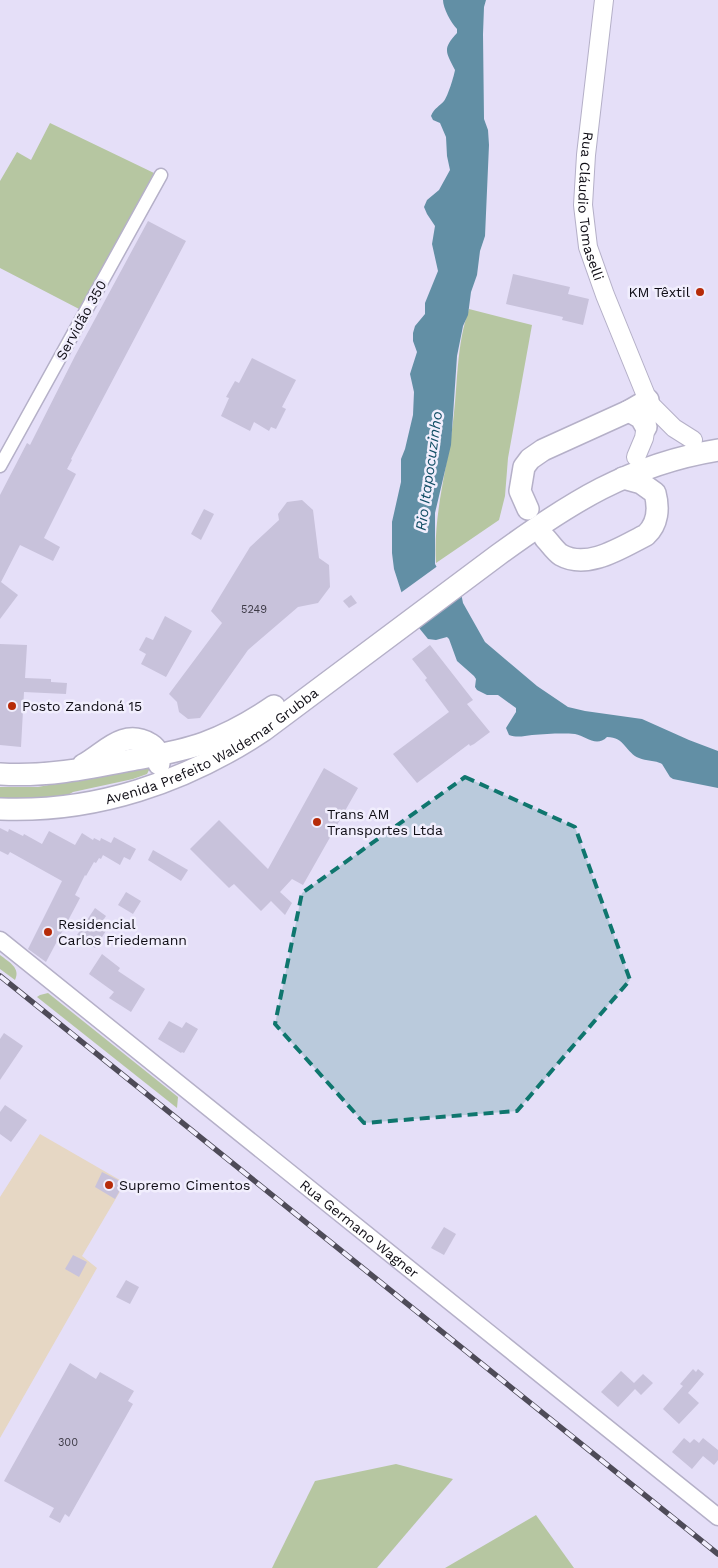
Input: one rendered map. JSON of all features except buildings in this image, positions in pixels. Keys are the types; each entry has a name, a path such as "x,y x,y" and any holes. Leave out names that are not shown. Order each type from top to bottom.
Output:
{"highway":[{"path":"528,509 520,491 524,467 530,459 542,450 649,402"},
{"path":"629,411 640,418 646,427"},
{"path":"398,622 494,550 557,498 636,457 666,446 718,436"},
{"path":"494,550 528,533 581,499 623,478 668,460 718,450"},
{"path":"545,538 560,554 572,559 589,560 646,535 652,530 656,521 657,501 655,493 641,483 623,478"},
{"name":"Avenida Prefeito Waldemar Grubba","path":"159,754 202,744 227,734 259,716 398,622"},
{"name":"Avenida Prefeito Waldemar Grubba","path":"0,809 26,810 77,805 133,793 174,779 235,749 264,730 398,622"},
{"path":"0,774 24,776 70,772 92,760 117,741 128,738 144,741 154,747 159,754 159,763 153,777 133,793"}],"main road":[{"name":"Rua Cláudio Tomaselli","path":"604,0 582,205 588,247 605,295 649,402 674,428 693,440"},
{"name":"Rua Cláudio Tomaselli","path":"636,457 644,438 649,402"}],"street":[{"name":"Servidão 350","path":"0,466 161,175"},
{"name":"Rua Germano Wagner","path":"0,940 718,1517"}],"highlighted area":[{"path":"465,777 575,827 630,980 517,1111 364,1123 275,1024 302,893"}],"shaded area":[{"path":"40,1134 125,1183 82,1256 97,1268 0,1438 0,1197"}],"green space":[{"path":"50,123 154,173 81,310 0,268 0,181 17,152 31,160"},
{"path":"469,309 532,325 508,458 505,496 499,520 436,563 438,510 453,422 462,337"},
{"path":"152,764 147,774 133,779 73,792 61,799 0,801 0,787 38,787 70,779"},
{"path":"0,955 15,969 15,980 0,969"},
{"path":"48,993 178,1097 177,1108 37,997"},
{"path":"396,1464 453,1479 377,1568 272,1568 315,1481"},
{"path":"536,1515 574,1568 445,1568"}],"water":[{"name":"Rio Itapocuzinho","path":"443,0 486,0 483,34 484,119 488,130 489,145 485,236 457,356 451,445 435,513 435,564 439,571 402,594 394,569 392,522 401,482 401,459 413,415 414,392 410,374 417,352 413,341 413,333 415,326 425,314 425,303 438,271 432,244 435,226 424,207 427,200 439,190 450,170 446,137 440,123 433,120 431,116 446,98 455,70 449,59 447,47 457,33 457,29 444,7"},
{"path":"460,588 463,603 485,642 537,686 568,707 642,719 718,751 718,788 673,779 662,764 635,756 622,742 613,738 607,737 603,740 595,741 575,734 518,737 509,735 506,728 516,712 516,708 498,695 487,695 477,690 475,687 476,679 457,661 449,639 447,637 436,640 428,639 415,623"}],"pier":[{"path":"439,565 451,578 406,611 399,594"}],"railway":[{"path":"0,976 718,1554"}],"place":[{"name":"KM Têxtil","path":"700,292"},
{"name":"Posto Zandoná 15","path":"12,706"},
{"name":"Trans AM Transportes Ltda","path":"317,822"},
{"name":"Residencial Carlos Friedemann","path":"48,932"},
{"name":"Supremo Cimentos","path":"109,1185"}]}
